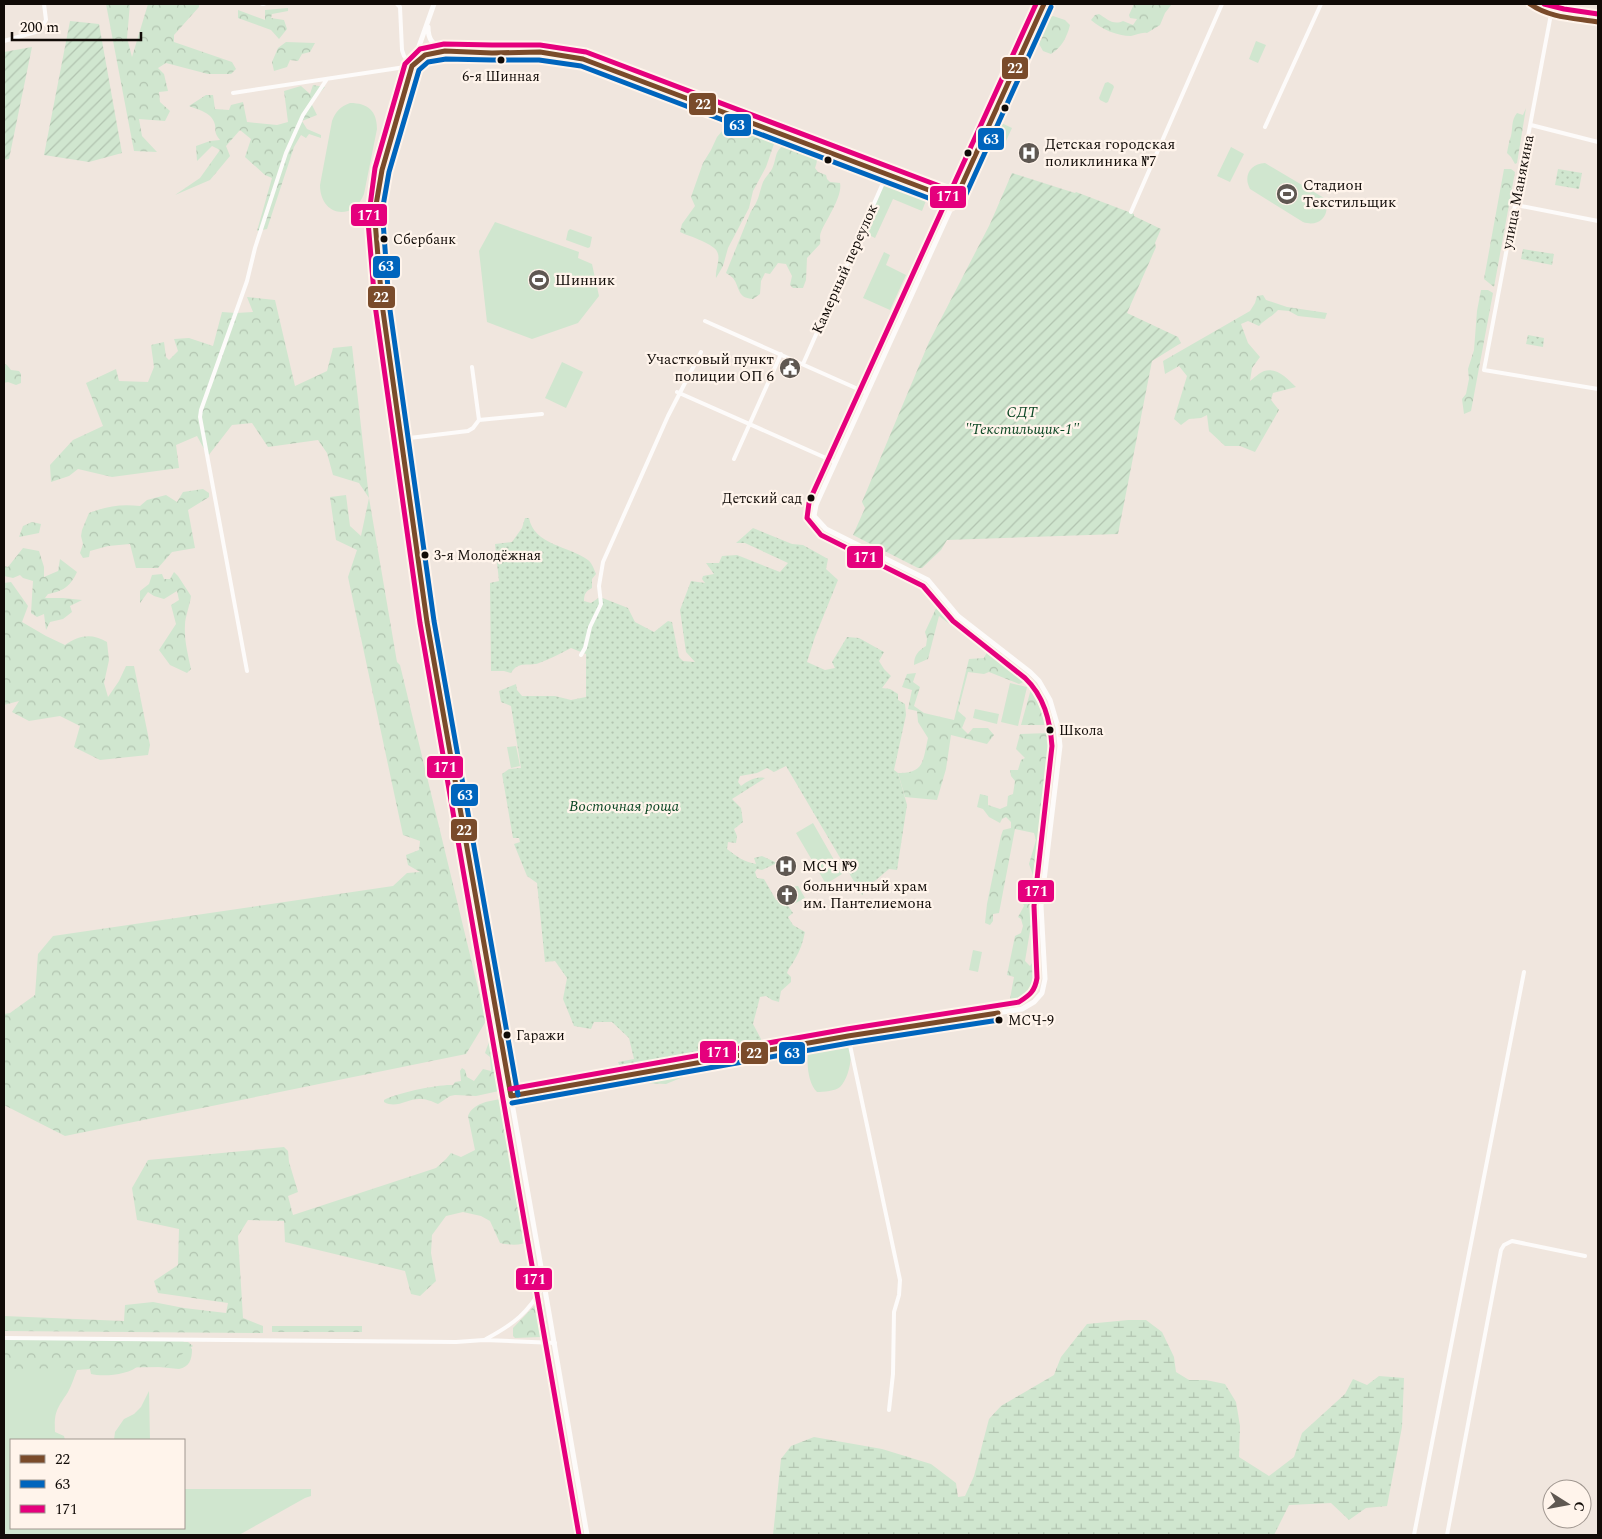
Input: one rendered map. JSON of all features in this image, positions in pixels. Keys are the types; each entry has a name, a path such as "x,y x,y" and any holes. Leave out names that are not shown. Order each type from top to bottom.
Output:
{"main road":[{"path":"434,4 412,66 382,170 375,221 382,304 427,622 555,1343 587,1535"},
{"path":"511,1096 848,1036 1022,1009 1034,1002 1042,993 1045,979 1041,922 1042,888 1060,746 1058,727 1050,700 1039,681 1030,672 958,616 928,580 826,529 814,516 816,505 835,462 1044,4"},
{"path":"1532,4 1551,14 1598,22"},
{"path":"428,23 428,35 432,43 445,51"},
{"path":"412,66 425,55 445,51 492,53 540,52 582,59 955,200"}],"street":[{"path":"4,42 39,32 46,20 44,4"},
{"path":"233,92 412,66 402,50 400,7 397,4"},
{"path":"1131,212 1222,4"},
{"path":"1265,128 1321,4"},
{"name":"улица Манякина","path":"1551,14 1484,370 1598,390"},
{"path":"247,671 200,410 247,281 255,248 286,153 303,115 327,79"},
{"path":"1531,125 1598,142"},
{"name":"Камерный переулок","path":"802,364 887,174"},
{"path":"1516,205 1598,220"},
{"path":"705,321 867,393"},
{"path":"581,655 585,648 590,627 601,604 599,586 603,562 678,393 690,376 701,352"},
{"path":"734,459 781,354"},
{"path":"401,440 468,432 473,428 479,420 472,368"},
{"path":"678,393 835,462"},
{"path":"479,420 542,414"},
{"path":"1414,1535 1524,972"},
{"path":"848,1036 900,1280 899,1295 894,1312 893,1374 889,1410"},
{"path":"1447,1535 1501,1250 1504,1245 1512,1241 1585,1256"},
{"path":"484,1340 518,1319 534,1303 544,1284"},
{"path":"4,1338 446,1342 484,1340 555,1343"}],"green space":[{"path":"106,4 130,4 127,38 132,57 148,4 199,4 199,7 174,35 174,42 232,62 236,69 231,74 208,74 166,63 158,68 164,74 168,91 159,92 160,102 170,111 165,121 139,119 142,136 157,152 134,151"},
{"path":"1134,4 1172,4 1165,13 1160,25 1147,33 1131,36 1120,35 1104,29 1091,20 1095,15 1099,14 1116,23 1123,21 1133,25 1137,19 1130,18 1129,15"},
{"path":"288,8 288,11 272,14 271,18 284,20 287,29 279,39 271,30 238,18 238,10 265,20 265,10"},
{"path":"1053,16 1065,20 1070,25 1064,41 1051,54 1043,51 1038,42 1045,20"},
{"path":"70,21 99,24 122,153 89,162 44,155"},
{"path":"1256,41 1266,45 1258,63 1249,59"},
{"path":"286,42 315,43 310,52 302,54 298,61 290,60 287,67 274,71 272,62 278,48"},
{"path":"32,47 9,159 4,160 4,52"},
{"path":"1108,82 1114,87 1106,103 1099,98 1105,83"},
{"path":"313,85 325,87 311,103 317,115 302,121 307,129 321,135 321,138 309,134 306,138 301,135 294,147 267,229 257,231 272,178 265,175 245,157 251,139 240,130 226,146 230,156 210,180 175,195 200,178 220,150 212,146 197,161 196,146 220,140 216,134 212,118 205,112 189,106 206,95 213,95 215,109 229,110 231,105 243,102 247,122 277,125 288,122 284,91 301,86 310,94"},
{"path":"350,103 366,106 370,109 375,117 377,129 364,194 359,203 352,209 338,212 331,209 325,203 321,195 320,185 332,121 339,110"},
{"path":"1526,108 1517,163 1515,164 1507,153 1513,121 1517,113 1523,115"},
{"path":"995,120 1012,128 1006,141 994,122"},
{"path":"742,127 756,129 775,141 766,167 753,191 749,208 728,248 723,266 716,278 718,254 716,250 708,244 680,232 682,224 695,206 691,197 703,163 717,137 723,130 732,131"},
{"path":"785,145 802,148 813,153 817,158 815,168 818,172 826,175 830,182 840,183 839,194 821,232 820,244 807,258 806,280 803,288 793,288 790,285 792,276 786,264 778,263 770,274 765,273 761,281 760,294 753,299 748,298 742,296 734,280 726,273 763,182 772,169 777,152"},
{"path":"1231,147 1244,154 1230,182 1217,176"},
{"name":"Стадион Текстильщик","path":"1265,163 1324,198 1326,209 1323,218 1315,223 1303,222 1250,189 1247,180 1249,172 1255,166"},
{"path":"1504,169 1511,169 1515,172 1494,287 1484,279"},
{"path":"1558,169 1582,173 1579,189 1555,185"},
{"name":"СДТ \"Текстильщик-1\"","path":"1012,173 1076,192 1134,214 1134,216 1161,229 1155,243 1156,247 1127,313 1178,337 1181,343 1152,361 1118,534 947,540 941,550 922,568 918,568 853,535 865,508 862,502 929,342 990,224"},
{"path":"886,178 927,198 922,211 893,199 875,238 863,232"},
{"name":"Шинник","path":"495,222 579,252 578,258 592,264 599,296 578,323 532,339 487,322 479,251"},
{"path":"570,229 592,237 590,247 588,248 566,240"},
{"path":"1523,249 1554,254 1552,265 1521,259"},
{"path":"884,252 890,255 886,265 906,275 890,310 863,298"},
{"path":"1481,290 1488,290 1493,293 1471,411 1464,414 1462,399 1466,394 1469,379 1468,369 1474,350 1477,311"},
{"path":"1263,295 1266,300 1287,307 1327,313 1325,319 1298,316 1289,311 1278,310 1259,326 1248,321 1241,324 1248,343 1260,357 1252,368 1250,381 1258,374 1269,370 1282,374 1296,387 1273,393 1271,400 1279,410 1255,452 1240,446 1225,446 1209,431 1207,415 1201,418 1189,419 1181,425 1174,419 1187,376 1179,366 1165,374 1163,361 1250,311 1257,296"},
{"path":"247,297 275,300 295,386 327,371 333,348 352,346 369,498 359,483 333,475 327,453 318,440 268,447 252,423 232,425 208,456 197,436 176,445 179,468 112,477 78,469 69,476 51,482 50,465 73,440 103,426 86,383 116,369 119,381 148,382 154,367 151,345 164,342 166,357 169,360 178,351 174,339 189,338 213,346 222,312 253,312"},
{"path":"1528,335 1544,338 1543,347 1526,344"},
{"path":"562,362 583,372 566,408 545,398"},
{"path":"4,364 11,370 19,371 21,383 16,385 8,382 4,383"},
{"path":"203,489 209,493 209,497 188,510 195,548 172,552 158,568 136,568 130,544 108,546 90,551 89,557 83,558 80,553 83,544 82,530 89,513 114,506 140,506 147,500 166,495 177,502 183,492"},
{"path":"346,495 350,526 361,536 369,498 397,662 400,665 486,1021 466,1054 65,1136 4,1105 4,1014 10,1013 35,995 38,954 53,936 393,886 407,873 420,872 408,865 406,855 419,850 420,841 403,835 348,577 357,550 336,540 330,497"},
{"name":"Восточная роща","path":"525,518 529,518 532,527 545,539 580,555 591,563 596,574 592,579 592,588 584,596 584,601 591,603 600,597 628,608 635,622 654,632 668,621 672,622 679,657 683,661 695,662 686,652 680,610 691,581 705,583 702,579 703,576 714,574 706,563 719,563 722,556 737,555 780,572 788,563 745,543 736,543 753,528 792,544 803,545 828,559 826,569 838,580 807,662 825,670 835,668 832,662 847,637 859,638 884,652 879,661 891,676 882,688 890,689 898,694 898,700 905,704 906,715 894,770 898,773 907,805 897,870 889,869 863,891 862,895 786,766 774,772 767,768 757,773 740,776 738,782 741,786 753,779 765,778 732,799 741,808 743,822 734,829 737,836 736,843 728,842 727,849 740,858 752,863 756,864 754,858 762,856 777,863 762,870 757,869 755,872 757,878 764,879 776,900 784,900 793,913 788,917 793,925 805,932 800,950 787,973 791,977 791,982 781,991 779,1002 766,996 760,997 753,1024 761,1039 763,1048 622,1071 618,1062 634,1059 629,1038 612,1022 594,1022 591,1029 574,1026 563,999 567,978 555,961 545,962 537,883 527,876 514,844 520,842 519,838 513,838 502,774 509,769 521,768 511,706 501,702 499,691 516,684 517,690 522,696 555,696 571,700 586,697 586,654 571,648 539,663 520,665 511,673 491,671 490,583 499,581 495,544 512,542 522,528"},
{"path":"32,522 41,524 39,533 19,537 23,526"},
{"path":"23,548 39,551 44,567 44,577 58,571 60,559 77,572 65,588 48,594 45,598 82,600 70,606 72,612 63,619 50,622 46,630 44,614 37,617 31,613 33,581 20,575 13,578 4,576 4,566 8,567"},
{"path":"174,572 191,596 185,625 191,669 187,673 170,665 159,650 176,624 171,605 179,600 177,591 164,599 148,592 140,603 140,591 149,584 152,575 162,574 164,579 170,579"},
{"path":"11,582 28,606 22,622 65,645 75,639 86,636 96,637 107,642 109,660 104,683 108,697 126,666 134,666 150,745 148,755 100,760 74,747 80,726 60,716 29,721 12,712 19,701 4,705 4,583"},
{"path":"938,604 953,620 1030,680 1045,704 1048,725 1021,725 1031,689 1023,682 1019,684 989,672 984,674 968,672 958,711 966,718 962,728 968,734 973,728 988,728 994,735 987,744 951,735 946,769 937,800 905,797 898,773 907,773 918,768 923,759 928,738 918,722 917,711 908,709 912,690 902,687 907,674 916,673 913,682 920,687 914,706 924,713 954,720 969,659 984,658 987,652 939,616 928,659 914,665 917,654 926,646 925,632"},
{"path":"1010,683 1027,687 1018,726 1001,722"},
{"path":"975,709 999,714 997,724 973,718"},
{"path":"1049,733 1051,775 1036,895 1025,961 1030,966 1039,953 1040,979 1033,994 1021,999 1010,999 1014,977 1007,975 1015,936 1021,933 1023,926 1021,919 1018,917 1024,906 1022,900 1023,893 1033,890 1034,878 1029,864 1036,840 1034,833 1015,829 999,913 993,914 993,921 990,925 985,923 1001,836 1003,830 1011,828 1011,822 1006,817 1000,823 989,817 983,809 977,807 980,794 988,796 988,805 1000,809 1007,806 1008,796 1013,794 1015,781 1011,776 1010,770 1018,770 1021,760 1025,758 1016,749 1020,734"},
{"path":"516,746 520,766 511,768 507,747"},
{"path":"813,823 842,874 826,884 796,833"},
{"path":"798,886 805,898 790,906 785,900 794,895 790,887"},
{"path":"973,950 982,952 978,972 969,970"},
{"path":"844,1038 848,1042 851,1055 849,1069 844,1082 836,1089 817,1092 811,1082 808,1069 808,1055 811,1044"},
{"path":"490,1039 493,1040 501,1066 503,1079 499,1091 476,1096 450,1096 438,1104 422,1099 393,1104 384,1102 384,1100 390,1097 407,1092 428,1087 453,1085 455,1082 461,1081 460,1071 462,1068 465,1070 467,1077 474,1081 483,1069 491,1071 490,1057 485,1053"},
{"path":"674,1069 683,1070 683,1077 666,1084 646,1083 643,1081 643,1075"},
{"path":"631,1076 640,1077 640,1081 619,1089 605,1087 585,1093 574,1092 575,1089 586,1084 619,1082"},
{"path":"501,1099 504,1100 509,1115 530,1241 515,1245 500,1243 490,1221 481,1216 463,1212 446,1216 432,1235 431,1253 436,1281 420,1296 411,1294 405,1271 285,1242 284,1221 248,1220 238,1236 243,1318 263,1326 263,1333 4,1331 4,1316 124,1321 125,1305 153,1302 226,1313 228,1303 158,1293 154,1281 178,1265 179,1229 137,1220 132,1188 148,1160 284,1147 288,1151 289,1162 298,1192 288,1196 293,1215 436,1168 451,1153 461,1157 475,1150 468,1116 470,1112 477,1105"},
{"path":"538,1302 544,1305 548,1333 540,1337 515,1338 513,1336 513,1328"},
{"path":"1146,1320 1162,1332 1174,1357 1176,1372 1189,1380 1206,1380 1225,1384 1236,1402 1240,1426 1239,1457 1269,1476 1294,1457 1302,1433 1345,1394 1353,1379 1367,1385 1379,1376 1404,1378 1402,1427 1387,1506 1366,1508 1349,1520 1331,1503 1289,1505 1274,1535 773,1535 781,1459 791,1446 814,1437 882,1449 931,1464 956,1483 958,1497 965,1496 974,1476 989,1419 1001,1406 1054,1375 1061,1357 1087,1324"},
{"path":"272,1326 362,1326 362,1332 272,1332"},
{"path":"4,1339 183,1341 192,1349 189,1362 185,1367 179,1369 139,1365 123,1373 102,1375 91,1374 90,1369 77,1370 55,1419 55,1432 64,1436 65,1439 10,1439 10,1529 185,1529 185,1489 311,1489 311,1496 239,1535 4,1535"},
{"path":"4,1341 188,1342 193,1346 165,1367 4,1369"},
{"path":"149,1391 150,1439 114,1439 115,1432 124,1419 134,1414 141,1407"}],"transit line":[{"name":"171","path":"510,1089 847,1029 1019,1002 1029,995 1035,986 1037,978 1034,906 1052,746 1050,727 1045,709 1032,685 953,621 923,586 821,535 807,518 809,503 813,493 1036,4"},
{"name":"22","path":"955,200 1044,4"},
{"name":"22","path":"1530,4 1554,15 1598,22"},
{"name":"171","path":"1544,4 1598,14"},
{"name":"63","path":"962,203 1051,7"},
{"name":"171","path":"579,1535 420,623 375,305 368,221 375,168 405,64 420,49 444,44 540,45 586,52 958,193"},
{"name":"22","path":"511,1096 427,622 382,304 375,221 376,205 382,170 412,66 425,55 445,51 492,53 540,52 583,59 955,200"},
{"name":"63","path":"518,1095 434,621 389,303 383,206 389,172 419,70 428,62 446,59 539,60 581,66 952,207"},
{"name":"22","path":"511,1096 848,1036 998,1013"},
{"name":"63","path":"512,1103 849,1043 999,1020"}],"place":[{"name":"6-я Шинная","path":"501,60"},
{"name":"Детская городская поликлиника №7","path":"1029,153"},
{"name":"Стадион Текстильщик","path":"1287,194"},
{"name":"Сбербанк","path":"384,239"},
{"name":"Шинник","path":"539,280"},
{"name":"Участковый пункт полиции ОП 6","path":"790,368"},
{"name":"Детский сад","path":"811,498"},
{"name":"3-я Молодёжная","path":"425,555"},
{"name":"Школа","path":"1050,730"},
{"name":"МСЧ №9","path":"786,866"},
{"name":"больничный храм им. Пантелиемона","path":"787,895"},
{"name":"МСЧ-9","path":"999,1020"},
{"name":"Гаражи","path":"507,1035"}]}
